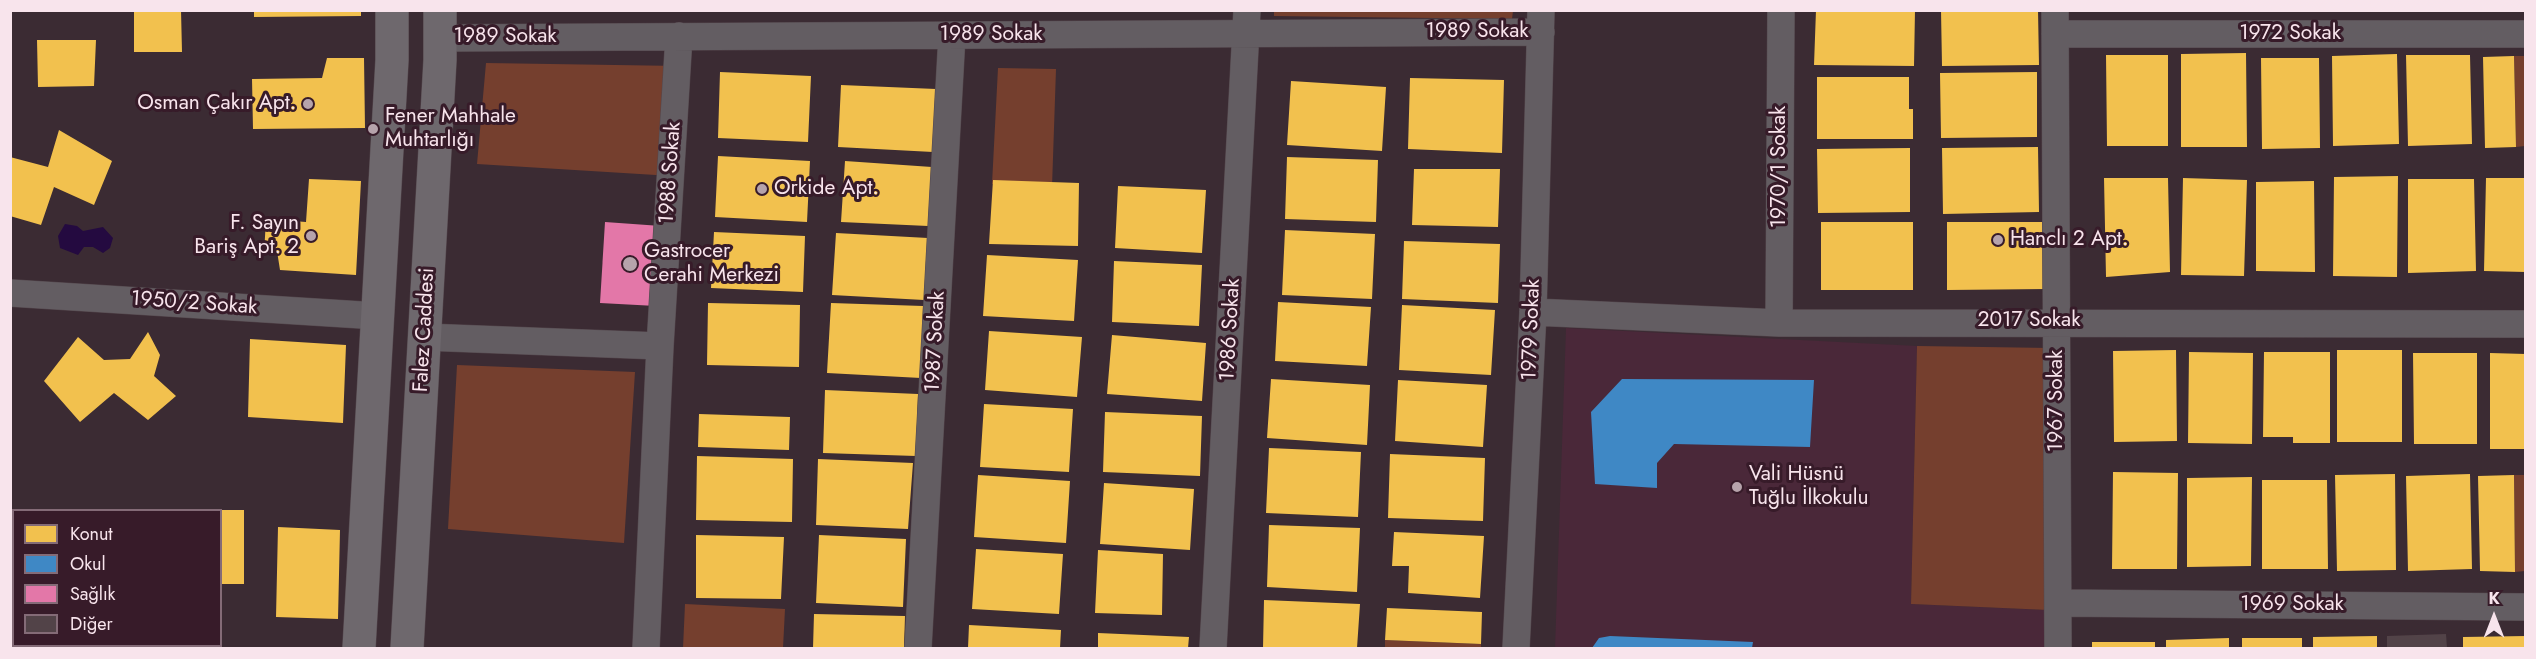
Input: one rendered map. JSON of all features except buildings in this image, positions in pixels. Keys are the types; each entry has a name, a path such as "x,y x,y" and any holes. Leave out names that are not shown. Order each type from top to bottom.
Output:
{"street":[{"path":"359,648 392,60 392,10"},
{"name":"1970/1 Sokak","path":"1779,323 1781,10"},
{"name":"1989 Sokak","path":"440,24 679,36 952,35 1247,22 1541,21"},
{"name":"1979 Sokak","path":"1516,648 1533,312 1541,21"},
{"name":"1986 Sokak","path":"1213,648 1247,22"},
{"name":"1972 Sokak","path":"2055,22 2526,34"},
{"name":"1967 Sokak","path":"2055,22 2058,648"},
{"name":"Falez Caddesi","path":"407,648 440,24"},
{"name":"1987 Sokak","path":"918,648 952,35"},
{"name":"1988 Sokak","path":"646,648 660,346 679,36"},
{"name":"1950/2 Sokak","path":"10,293 378,316"},
{"name":"2017 Sokak","path":"1533,312 1779,323 2057,321 2526,324"},
{"path":"424,337 660,346"},
{"name":"1969 Sokak","path":"2058,603 2526,607"}],"shaded area":[{"path":"1274,10 1513,11 1512,19 1274,16"},
{"path":"2514,56 2525,56 2525,146 2516,147"},
{"path":"486,63 680,66 672,176 477,164"},
{"path":"998,68 1056,69 1052,187 992,184"},
{"path":"65,224 77,226 83,231 103,227 113,238 110,248 103,253 93,247 84,247 78,255 60,248 58,236"},
{"name":"Vali Hüsnü Tuğlu İlkokulu","path":"1566,328 1917,346 1911,604 2048,610 2048,648 1555,648"},
{"path":"1917,346 2051,348 2048,610 1911,604"},
{"path":"457,365 635,372 624,543 448,529"},
{"path":"2514,475 2525,475 2525,571 2515,572"},
{"path":"685,604 785,609 783,648 683,648"},
{"path":"1385,640 1481,644 1481,648 1385,648"}],"place":[{"name":"Osman Çakır Apt.","path":"308,104"},
{"name":"Fener Mahhale Muhtarlığı","path":"373,129"},
{"name":"Orkide Apt.","path":"762,189"},
{"name":"F. Sayın Bariş Apt. 2","path":"311,236"},
{"name":"Hanclı 2 Apt.","path":"1998,240"},
{"name":"Gastrocer Cerahi Merkezi","path":"630,264"},
{"name":"Vali Hüsnü Tuğlu İlkokulu","path":"1737,487"}]}
